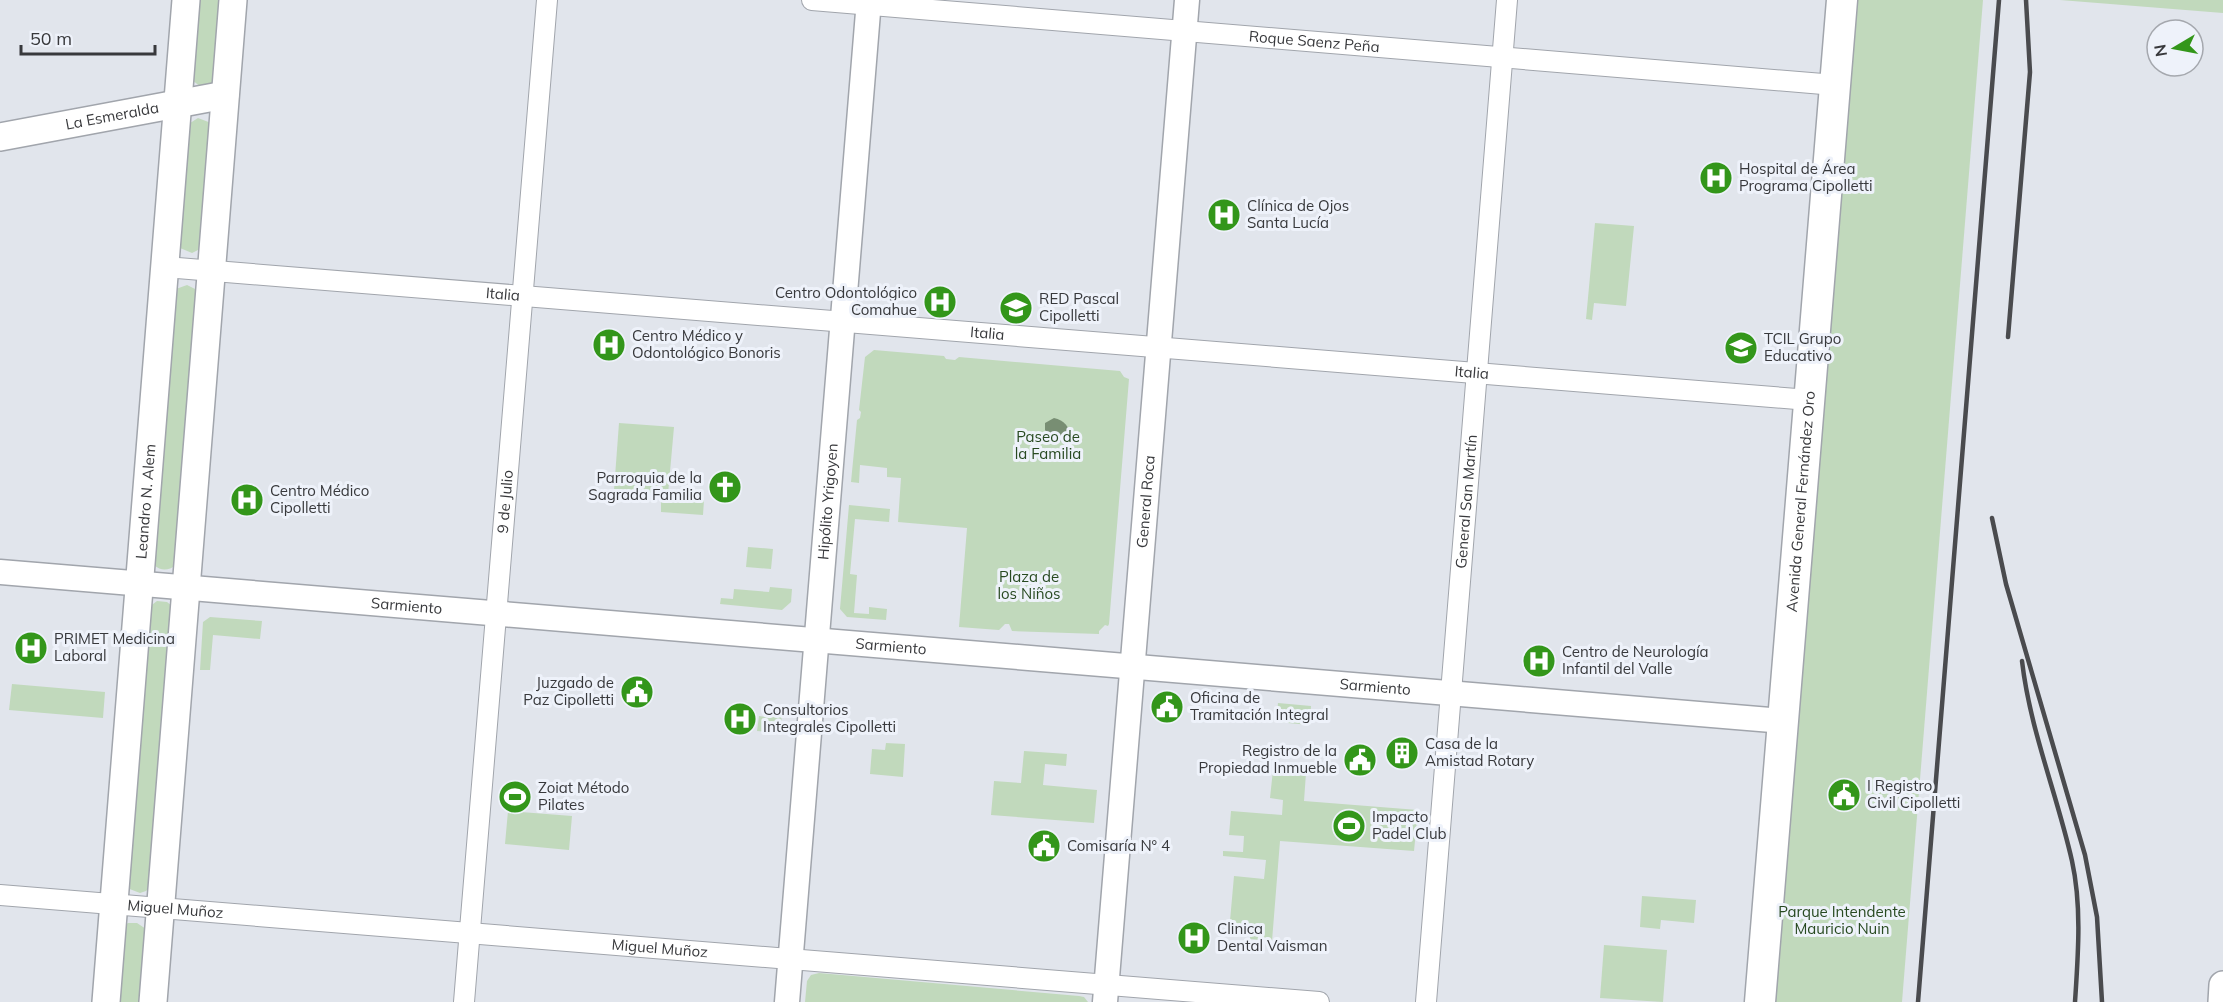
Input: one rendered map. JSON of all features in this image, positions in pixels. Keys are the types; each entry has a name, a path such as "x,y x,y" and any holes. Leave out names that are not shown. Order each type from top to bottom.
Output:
{"main road":[{"name":"Leandro N. Alem","path":"106,1002 186,0"},
{"path":"153,1002 233,0"},
{"name":"Avenida General Fernández Oro","path":"1743,1002 1774,720 1801,399 1826,84 1824,0"},
{"name":"Avenida General Fernández Oro","path":"1826,84 1842,0"},
{"name":"La Esmeralda","path":"0,137 225,95"},
{"name":"Avenida General Fernández Oro","path":"1760,1002 1774,720"},
{"path":"2222,1002 2223,985"}],"street":[{"name":"9 de Julio","path":"464,1002 547,0"},
{"name":"Roque Saenz Peña","path":"812,0 869,2 1184,31 1826,84"},
{"name":"General Roca","path":"1106,993 1187,0"},
{"name":"General San Martín","path":"1426,1002 1507,0"},
{"name":"Hipólito Yrigoyen","path":"787,1002 869,2"},
{"name":"Italia","path":"165,267 1801,399"},
{"name":"Sarmiento","path":"0,572 1774,720"},
{"name":"Miguel Muñoz","path":"0,895 790,959 1106,993 1319,1002"}],"green space":[{"path":"195,0 225,0 218,78 212,85 201,87 192,80"},
{"name":"Parque Intendente Mauricio Nuin","path":"1852,0 1983,0 1902,1002 1770,1002"},
{"path":"2060,0 2223,0 2223,13"},
{"path":"198,118 211,123 202,248 192,253 180,248 187,125"},
{"path":"1595,223 1634,226 1626,306 1594,303 1592,320 1586,319"},
{"path":"187,285 197,290 176,565 165,570 154,565 176,289"},
{"name":"Paseo de la Familia","path":"874,350 944,356 946,359 955,360 959,357 1120,371 1124,377 1129,379 1109,624 1099,631 1099,634 1012,631 1009,624 1005,624 999,630 959,627 967,528 898,522 901,478 887,477 887,468 860,465 859,483 851,482 857,420 861,412 859,410 865,357"},
{"path":"619,423 674,427 668,494 614,490"},
{"path":"668,497 704,500 703,515 661,512 661,501 668,501"},
{"path":"849,505 890,509 889,522 855,519 850,574 857,575 854,613 869,614 869,607 887,609 886,620 847,617 840,609"},
{"path":"748,547 773,549 771,569 746,567"},
{"path":"770,587 792,589 791,602 782,610 720,604 721,598 733,599 734,589 769,592"},
{"path":"157,601 167,602 172,606 151,886 140,893 127,888 148,608"},
{"path":"210,617 262,621 260,639 213,635 210,670 200,670 203,622"},
{"path":"12,684 105,692 103,718 9,710"},
{"path":"1278,703 1311,706 1310,725 1277,722"},
{"path":"765,712 782,714 780,733 757,731 759,716 765,717"},
{"path":"886,743 905,744 903,777 870,774 872,749 885,750"},
{"path":"1024,751 1067,754 1066,766 1045,764 1043,785 1097,790 1094,823 991,815 994,781 1021,783"},
{"path":"1273,770 1306,773 1304,801 1418,810 1414,851 1280,841 1272,941 1250,939 1250,934 1229,932 1234,876 1264,879 1266,860 1223,856 1223,851 1243,852 1244,836 1229,835 1231,811 1282,815 1283,800 1270,798"},
{"path":"508,811 572,816 569,850 505,844"},
{"path":"1642,896 1696,900 1694,923 1661,920 1660,929 1640,927"},
{"path":"128,923 137,923 146,929 142,1002 113,1002 124,926"},
{"path":"1604,945 1667,950 1663,1002 1600,998"},
{"path":"819,973 1079,996 1084,997 1088,1002 805,1002 807,981 811,975"}],"shaded area":[{"path":"1054,418 1061,420 1068,427 1070,437 1065,441 1055,442 1045,430 1045,423"}],"railway":[{"path":"1918,1002 1999,0"},
{"path":"2008,337 2030,72 2026,0"},
{"path":"1992,518 2006,584 2085,855 2097,917 2102,1002"},
{"path":"2022,661 2037,737 2066,836 2075,878 2078,931 2075,1002"}],"place":[{"name":"Hospital de Área Programa Cipolletti","path":"1716,178"},
{"name":"Clínica de Ojos Santa Lucía","path":"1224,215"},
{"name":"Centro Odontológico Comahue","path":"940,302"},
{"name":"RED Pascal Cipolletti","path":"1016,308"},
{"name":"Centro Médico y Odontológico Bonoris","path":"609,345"},
{"name":"TCIL Grupo Educativo","path":"1741,348"},
{"name":"Parroquia de la Sagrada Familia","path":"725,487"},
{"name":"Centro Médico Cipolletti","path":"247,500"},
{"name":"PRIMET Medicina Laboral","path":"31,648"},
{"name":"Centro de Neurología Infantil del Valle","path":"1539,661"},
{"name":"Juzgado de Paz Cipolletti","path":"637,692"},
{"name":"Oficina de Tramitación Integral","path":"1167,707"},
{"name":"Consultorios Integrales Cipolletti","path":"740,719"},
{"name":"Casa de la Amistad Rotary","path":"1402,753"},
{"name":"Registro de la Propiedad Inmueble","path":"1360,760"},
{"name":"I Registro Civil Cipolletti","path":"1844,795"},
{"name":"Zoiat Método Pilates","path":"515,797"},
{"name":"Impacto Padel Club","path":"1349,826"},
{"name":"Comisaría N° 4","path":"1044,846"},
{"name":"Clinica Dental Vaisman","path":"1194,938"}],"park label":[{"name":"Plaza de los Niños","path":"1029,586"}]}
